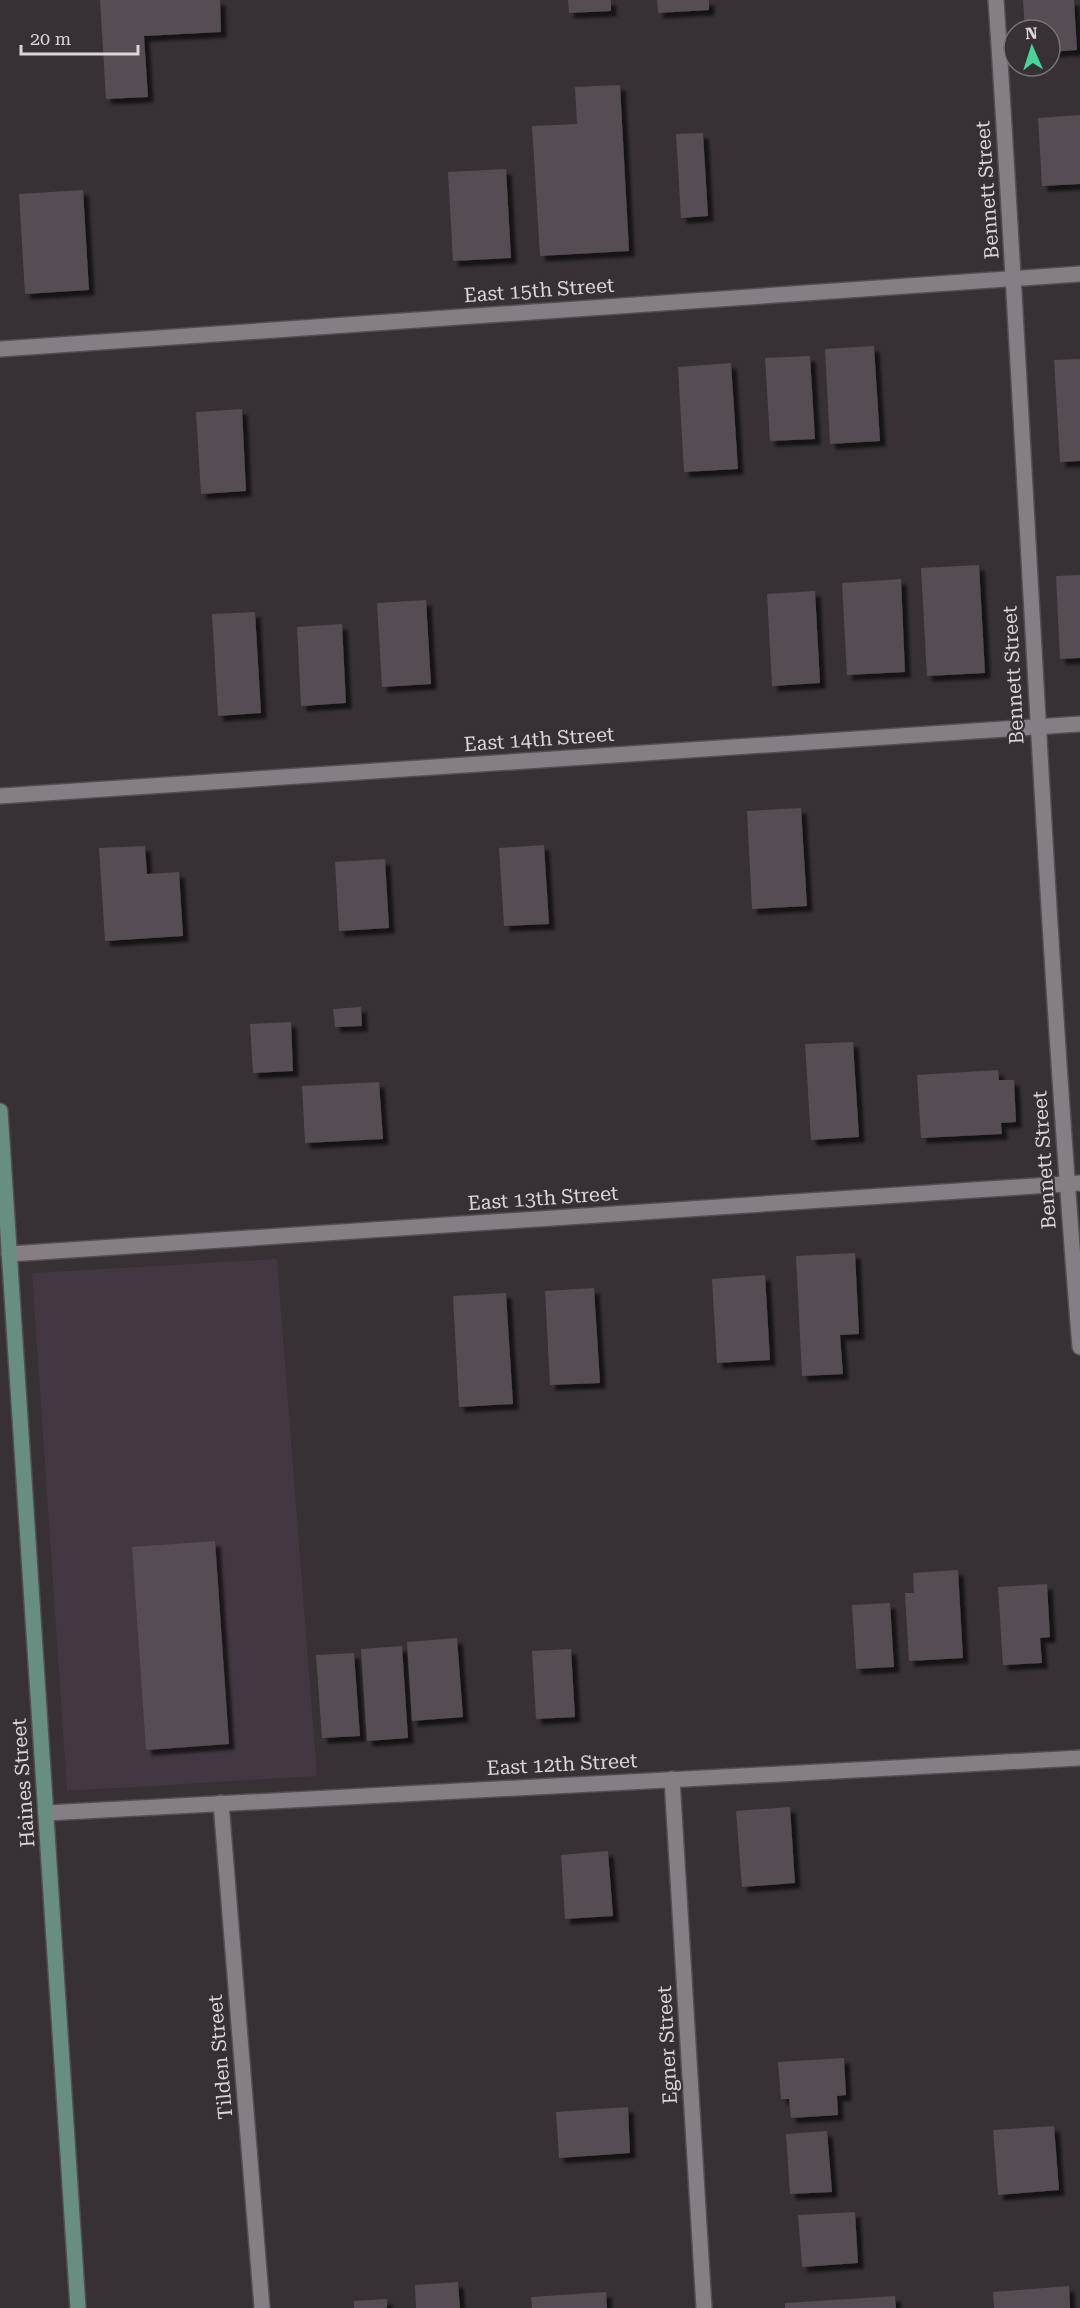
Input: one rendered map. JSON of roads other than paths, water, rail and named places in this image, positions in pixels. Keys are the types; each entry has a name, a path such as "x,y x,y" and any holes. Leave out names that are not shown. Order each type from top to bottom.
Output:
{"street":[{"name":"Bennett Street","path":"996,0 1014,278 1037,727 1073,1184 1080,1347"},
{"name":"East 15th Street","path":"0,349 1080,274"},
{"name":"East 14th Street","path":"0,796 1080,724"},
{"name":"Haines Street","path":"0,1111 78,2308"},
{"name":"East 13th Street","path":"9,1254 1073,1184"},
{"name":"East 12th Street","path":"46,1813 1080,1758"},
{"name":"Egner Street","path":"672,1779 704,2308"},
{"name":"Tilden Street","path":"221,1803 262,2308"}]}
